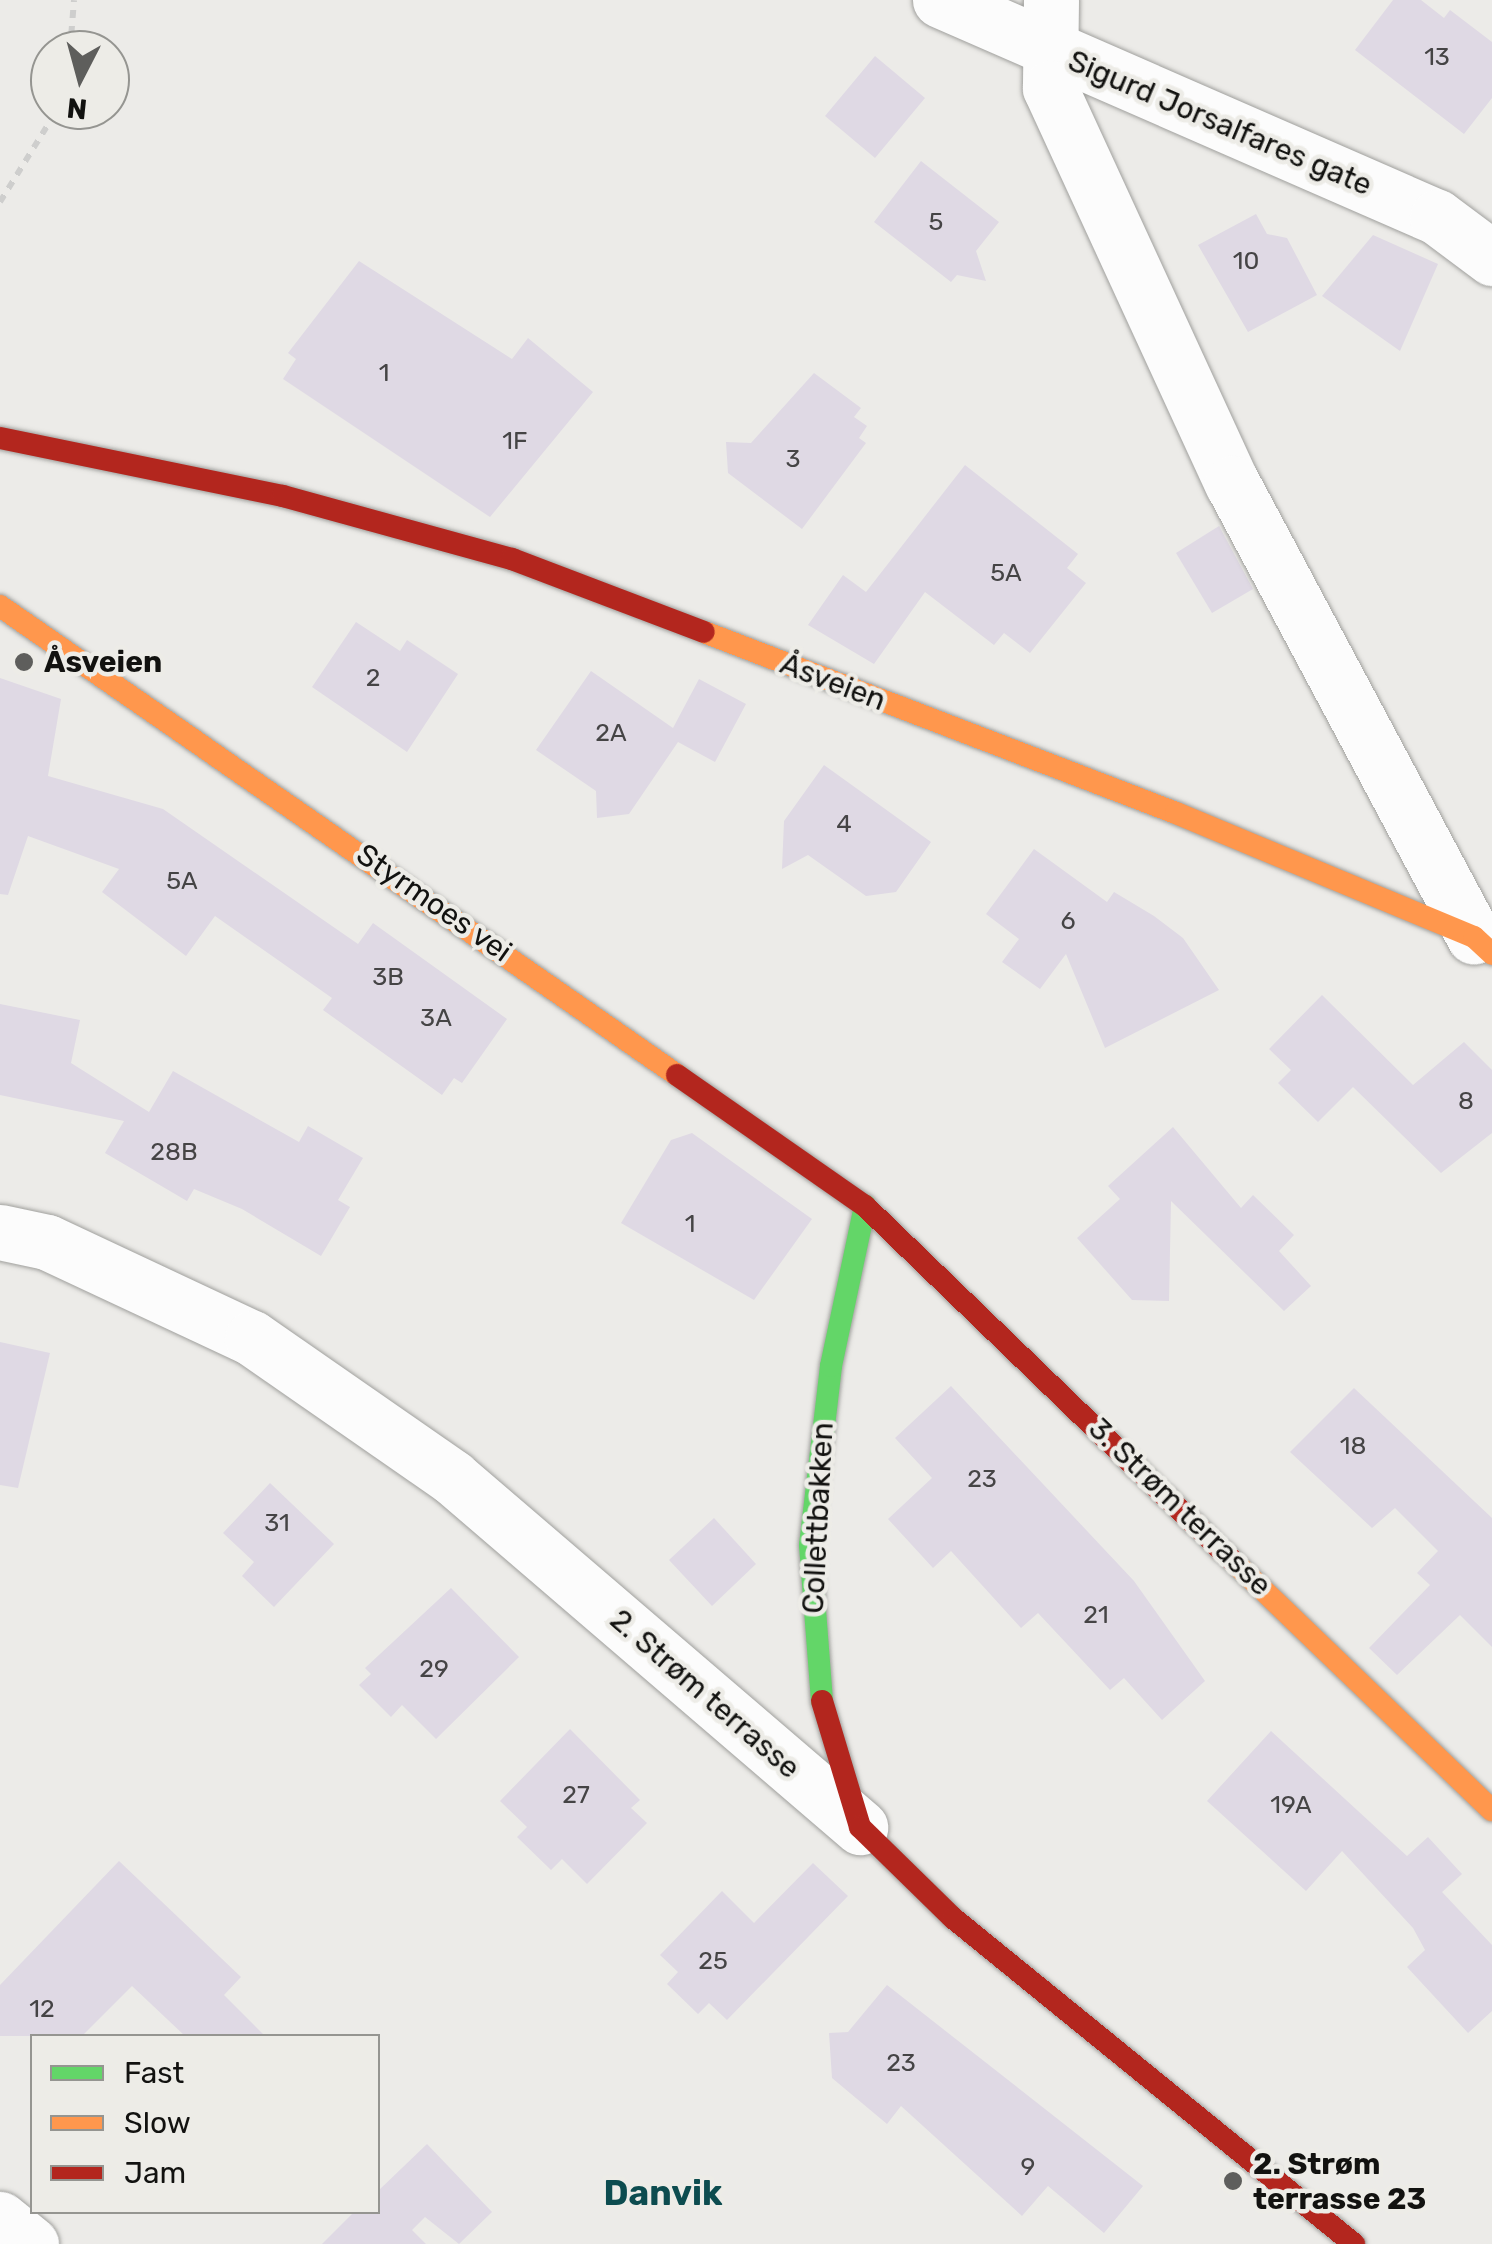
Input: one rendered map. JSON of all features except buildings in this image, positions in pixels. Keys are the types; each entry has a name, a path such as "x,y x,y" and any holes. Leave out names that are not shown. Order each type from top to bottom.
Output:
{"main road":[{"name":"Åsveien","path":"0,438 283,496 512,558 1483,945"},
{"name":"Styrmoes vei","path":"0,606 865,1206"},
{"name":"3. Strøm terrasse","path":"865,1206 1492,1810"},
{"name":"Collettbakken","path":"860,1827 820,1693 810,1545 830,1366 865,1206"},
{"name":"2. Strøm terrasse","path":"860,1827 953,1918 1354,2244"}],"street":[{"name":"Sigurd Jorsalfares gate","path":"940,0 1049,25 1437,216 1492,258"},
{"name":"Åsveien","path":"1049,25 1050,88 1232,483 1483,945"},
{"name":"2. Strøm terrasse","path":"0,1232 48,1242 252,1338 452,1477 860,1827"},
{"path":"0,2218 31,2244"}],"path":[{"path":"72,30 74,0"},
{"path":"0,202 45,130"}],"traffic: fast":[{"path":"822,1701 810,1545 831,1366 865,1206"}],"traffic: slow":[{"path":"0,606 677,1075"},
{"path":"704,632 1176,813 1474,937 1492,954"},
{"path":"1236,1564 1492,1810"}],"traffic: jam":[{"path":"0,438 283,496 512,559 704,632"},
{"path":"677,1075 865,1206 1236,1564"},
{"path":"822,1701 860,1827 953,1918 1354,2244"}],"place":[{"name":"Åsveien","path":"24,662"},
{"name":"2. Strøm terrasse 23","path":"1233,2181"}],"district":[{"name":"Danvik","path":"663,2193"}]}
